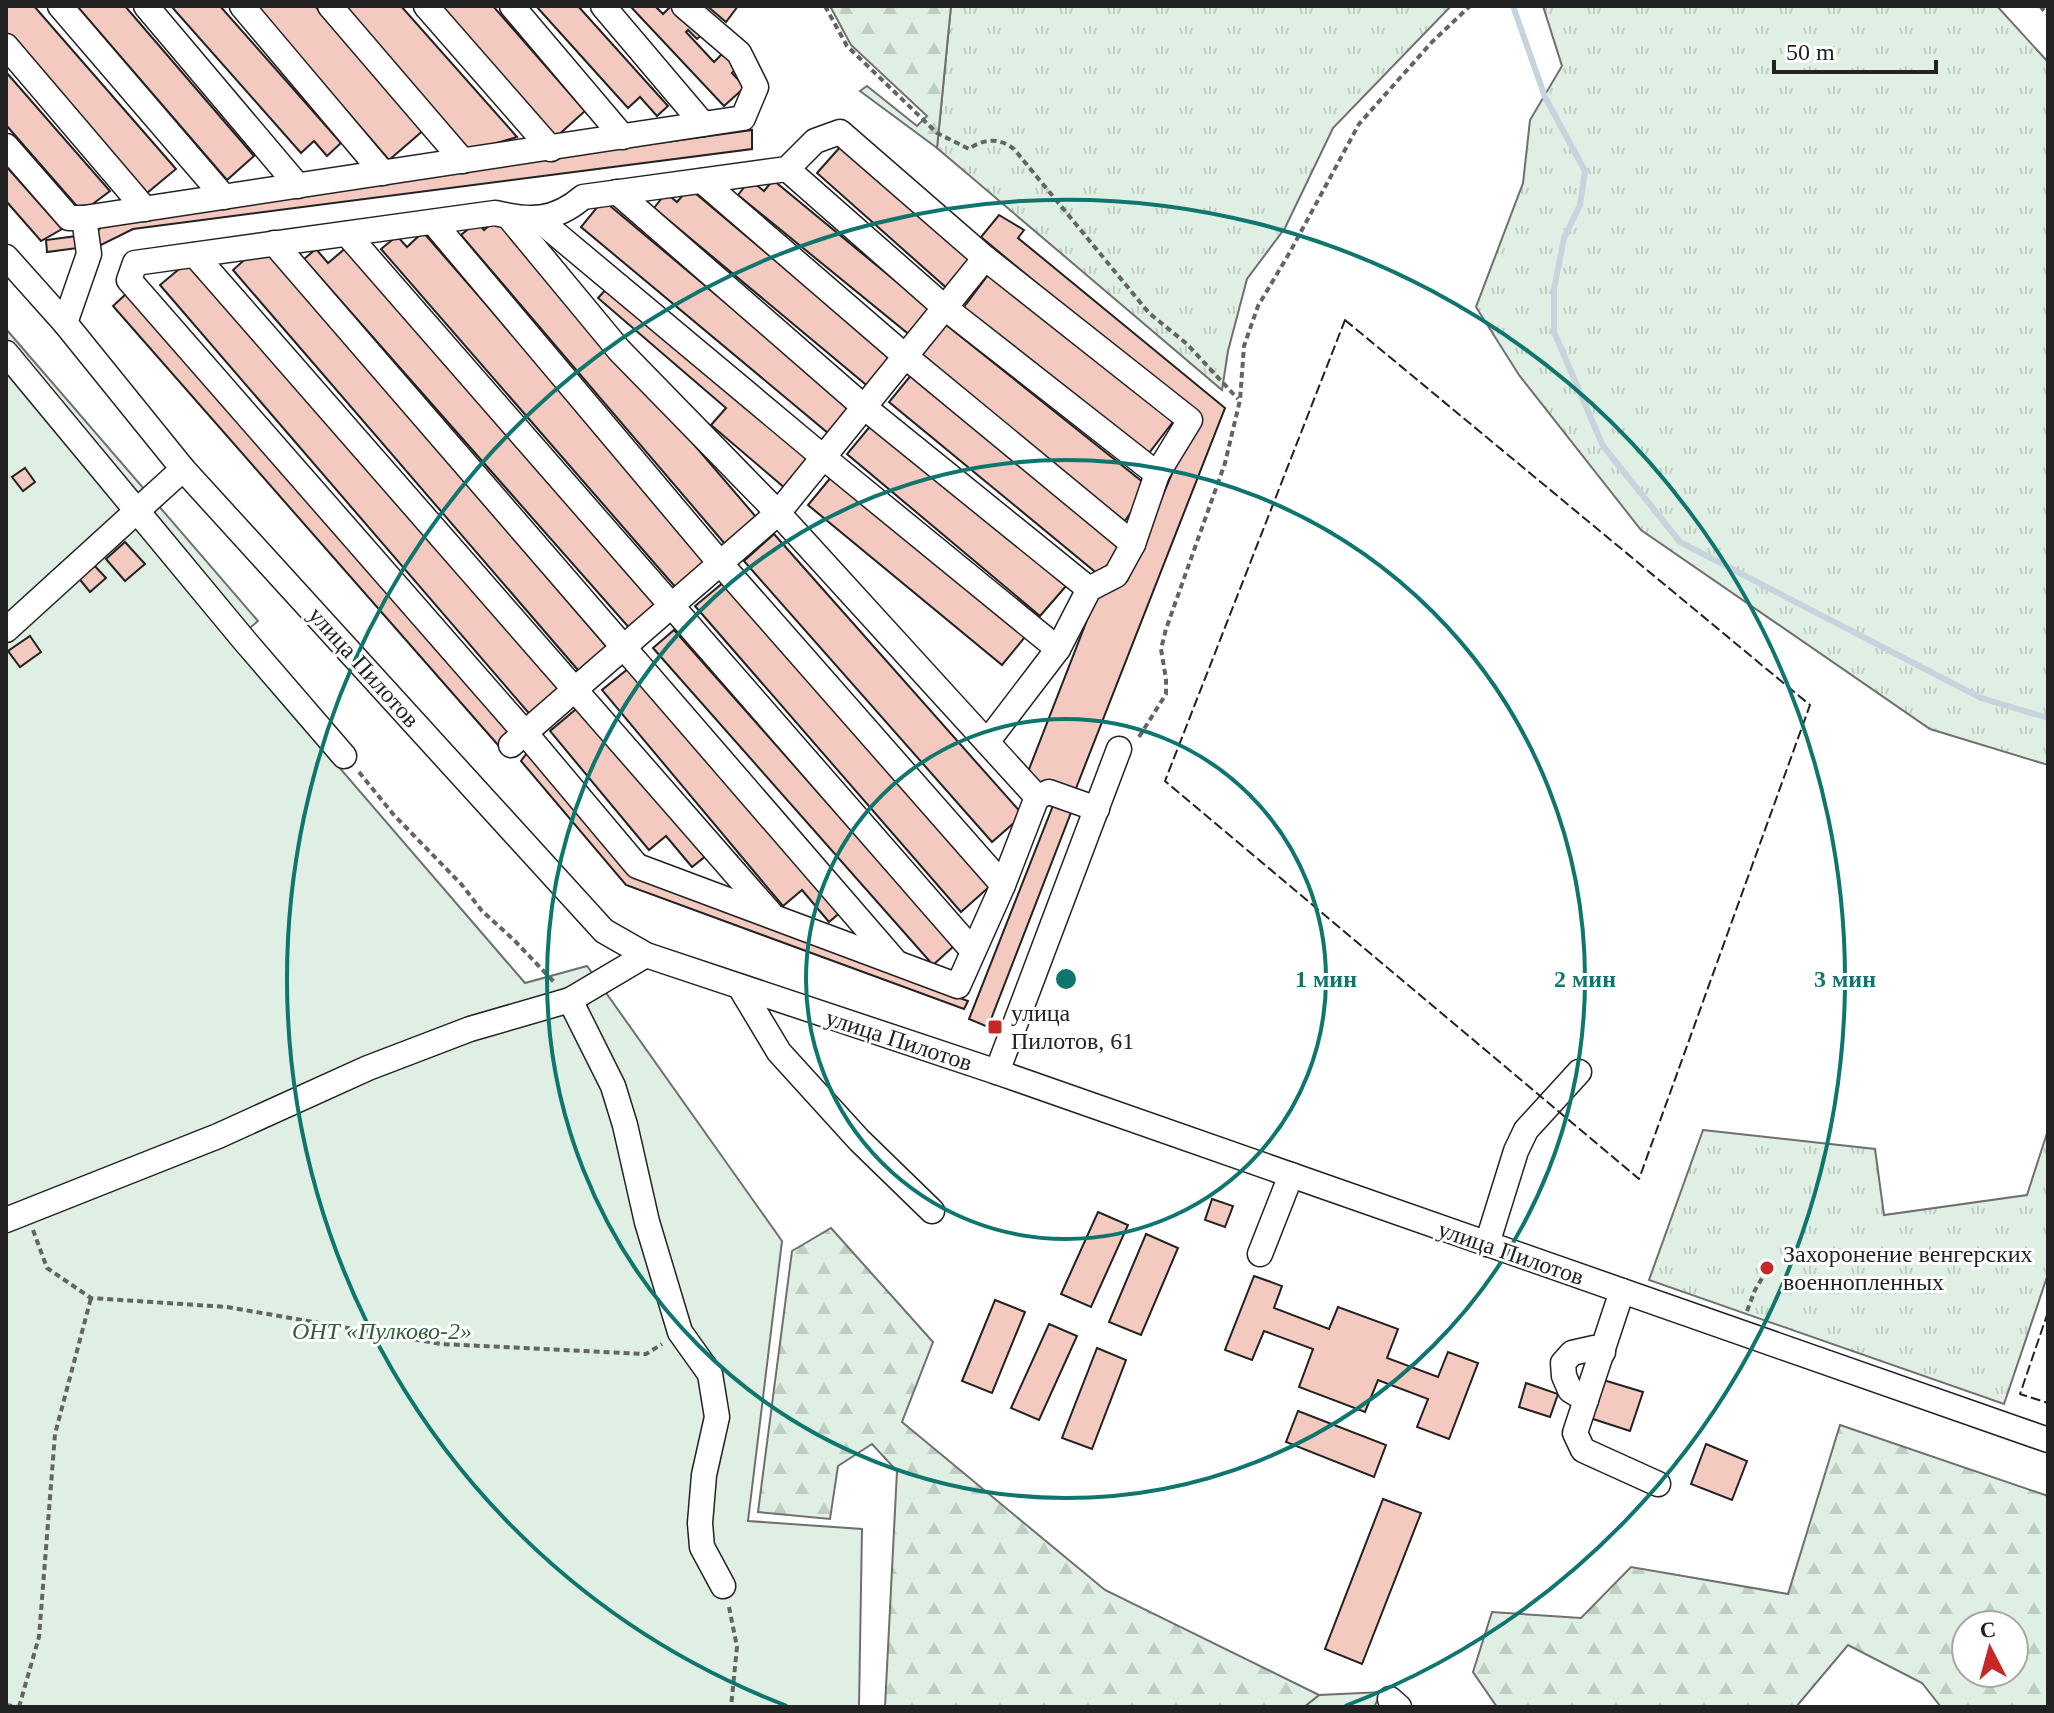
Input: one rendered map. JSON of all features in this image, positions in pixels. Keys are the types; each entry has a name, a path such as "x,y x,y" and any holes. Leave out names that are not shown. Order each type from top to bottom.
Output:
{"street":[{"path":"60,6 224,197"},
{"path":"146,6 298,186"},
{"path":"242,6 383,173"},
{"path":"330,6 463,161"},
{"path":"426,6 551,149"},
{"path":"512,6 623,137"},
{"path":"603,6 703,124"},
{"path":"6,146 69,218 84,218 743,118 756,87 739,53 684,6"},
{"path":"6,46 145,209"},
{"path":"987,742 1058,649 1089,589 1116,575 1133,544 1157,474 1190,420 985,258 840,132 815,141 787,169 583,197 565,213 523,220 495,213 135,263 129,280 519,740 637,866 958,986 1003,885 1037,797 1049,792 1097,809"},
{"path":"787,169 944,307 1157,474"},
{"path":"702,181 905,356 1133,544"},
{"path":"617,192 864,407 1089,589"},
{"path":"508,216 619,350 778,513 1037,797"},
{"path":"65,323 89,254 84,218"},
{"path":"537,218 1058,649"},
{"path":"433,222 720,563 1003,885"},
{"path":"347,234 973,951"},
{"path":"274,243 896,962"},
{"path":"195,255 774,917"},
{"name":"улица Пилотов","path":"6,257 65,323 183,469 604,931 646,955 997,1072 2048,1440"},
{"path":"519,740 778,513 985,258"},
{"path":"6,353 344,756"},
{"path":"6,630 183,469"},
{"path":"997,1072 1119,749"},
{"path":"16,1216 218,1136 368,1068 470,1029 570,1000 646,955"},
{"path":"740,987 779,1052 859,1140 932,1211"},
{"path":"570,1000 613,1086 647,1222 680,1332 710,1374 717,1417 704,1475 700,1523 702,1547 723,1586"},
{"path":"1487,1244 1516,1151 1526,1130 1579,1072"},
{"path":"1260,1254 1291,1175"},
{"path":"1622,1291 1575,1433 1583,1450 1658,1484"},
{"path":"1586,1400 1570,1390 1563,1363 1572,1353 1594,1348 1603,1352"}],"path":[{"path":"825,6 847,46 937,133 963,148 998,140 1014,149 1149,313 1187,344 1240,400"},
{"path":"1119,749 1140,737 1166,694 1161,649 1225,463 1240,400 1244,346 1258,306 1346,144 1391,85 1470,6"},
{"path":"2040,6 2048,15"},
{"path":"344,756 482,911 570,1000"},
{"path":"16,1216 47,1268 91,1298 227,1307 441,1344 646,1354 680,1332"},
{"path":"1737,1331 1767,1270"},
{"path":"6,1705 18,1707 39,1637 55,1434 91,1298"},
{"path":"723,1586 737,1647 731,1707"}],"green space":[{"path":"830,6 951,6 937,148 860,91 867,86 917,126 927,116 851,45"},
{"path":"951,6 1451,6 1333,128 1285,228 1247,279 1228,351 1222,390 937,148"},
{"path":"1543,6 1997,6 2048,62 2048,765 1930,729 1641,530 1519,375 1476,307 1523,183 1530,120 1562,66"},
{"name":"ОНТ «Пулково-2»","path":"6,329 258,621 232,643 525,983 587,966 782,1241 748,1521 862,1529 859,1707 6,1707"},
{"path":"1703,1130 1875,1149 1884,1215 2027,1195 2048,1130 2048,1274 2004,1404 1649,1280"},
{"path":"831,1228 933,1342 902,1422 1105,1590 1319,1695 1304,1707 885,1707 897,1471 872,1444 838,1466 830,1519 758,1512 792,1251"},
{"path":"1840,1425 2048,1496 2048,1707 1941,1707 1922,1683 1848,1645 1796,1707 1497,1707 1473,1672 1492,1612 1581,1618 1631,1567 1788,1594"},
{"path":"1382,1692 1374,1707 1304,1707 1319,1695"}],"building":[{"path":"6,6 34,6 176,169 147,193 6,32"},
{"path":"77,6 125,6 254,156 227,180"},
{"path":"171,6 220,6 341,143 327,156 314,141 301,153"},
{"path":"256,6 315,6 425,129 389,160"},
{"path":"344,6 401,6 517,137 470,151"},
{"path":"441,6 493,6 585,111 555,138"},
{"path":"536,6 578,6 668,106 657,116 640,97 628,108"},
{"path":"630,6 655,6 663,14 671,6 677,6 703,34 697,39 688,30 686,32 714,62 725,51 739,66 732,73 745,87 724,106"},
{"path":"707,6 738,6 726,22"},
{"path":"6,72 110,191 82,212 6,125"},
{"path":"752,130 752,149 133,229 95,248 95,234 107,220"},
{"path":"841,146 974,263 950,291 817,173"},
{"path":"6,166 62,229 41,241 6,201"},
{"path":"750,180 764,191 773,180 932,311 911,336 738,195"},
{"path":"689,188 894,360 870,388 654,208 666,193 677,202"},
{"path":"603,200 850,407 828,433 581,227"},
{"path":"999,215 1024,230 1018,238 1225,408 1073,796 1026,777 1096,597 1127,581 1196,416 981,237"},
{"path":"499,217 756,517 725,544 461,235 477,222 484,230"},
{"path":"423,232 709,561 677,589 381,249 397,236 407,247"},
{"path":"77,236 78,248 47,252 46,240"},
{"path":"261,245 612,653 584,677 233,270"},
{"path":"347,247 662,605 632,631 304,259 316,249 328,263"},
{"path":"190,260 563,692 533,718 160,285"},
{"path":"988,275 1176,418 1149,453 961,311"},
{"path":"610,285 812,459 786,489 711,425 726,408 598,298"},
{"path":"127,293 512,733 498,745 113,306"},
{"path":"945,324 1149,487 1124,522 919,355"},
{"path":"912,374 1122,547 1099,575 889,402"},
{"path":"872,424 1066,586 1040,616 847,454"},
{"path":"25,468 35,482 23,491 12,477"},
{"path":"832,476 1025,637 1002,665 808,505"},
{"path":"774,534 1023,815 992,842 744,561"},
{"path":"125,542 145,564 125,581 106,559"},
{"path":"92,563 106,578 90,592 77,576"},
{"path":"724,582 989,887 961,912 695,606"},
{"path":"674,630 954,946 933,965 653,648"},
{"path":"30,636 41,652 20,667 8,651"},
{"path":"634,664 842,911 829,922 802,890 783,906 602,690"},
{"path":"581,705 707,855 692,867 666,836 649,850 550,731"},
{"path":"529,750 633,874 968,1001 964,1009 626,885 521,761"},
{"path":"1054,803 1072,810 988,1027 969,1019"},
{"path":"1212,1199 1233,1206 1225,1227 1205,1220"},
{"path":"1098,1212 1128,1225 1091,1307 1061,1294"},
{"path":"1146,1234 1178,1248 1141,1335 1109,1322"},
{"path":"1254,1276 1282,1286 1274,1308 1329,1329 1338,1307 1398,1329 1387,1358 1438,1377 1448,1352 1478,1363 1449,1439 1417,1427 1428,1399 1378,1380 1365,1412 1299,1387 1313,1349 1264,1331 1252,1360 1225,1350"},
{"path":"995,1300 1025,1312 992,1393 962,1381"},
{"path":"1049,1324 1077,1336 1039,1420 1011,1408"},
{"path":"1097,1348 1126,1360 1092,1449 1062,1438"},
{"path":"1600,1379 1643,1392 1630,1431 1587,1417"},
{"path":"1526,1383 1558,1394 1550,1417 1519,1407"},
{"path":"1298,1411 1386,1445 1374,1477 1286,1442"},
{"path":"1706,1444 1747,1461 1732,1500 1691,1484"},
{"path":"1383,1499 1421,1513 1362,1664 1325,1649"}],"waterway":[{"path":"1513,6 1545,97 1585,171 1580,205 1564,238 1554,289 1554,332 1603,446 1680,542 1981,698 2048,718"}],"fence":[{"path":"1345,320 1810,705 1639,1179 1165,781 1345,320"},
{"path":"2048,1312 2020,1394 2048,1403"}],"place":[{"name":"улица Пилотов, 61","path":"995,1027"},
{"name":"Захоронение венгерских военнопленных","path":"1767,1268"}]}
